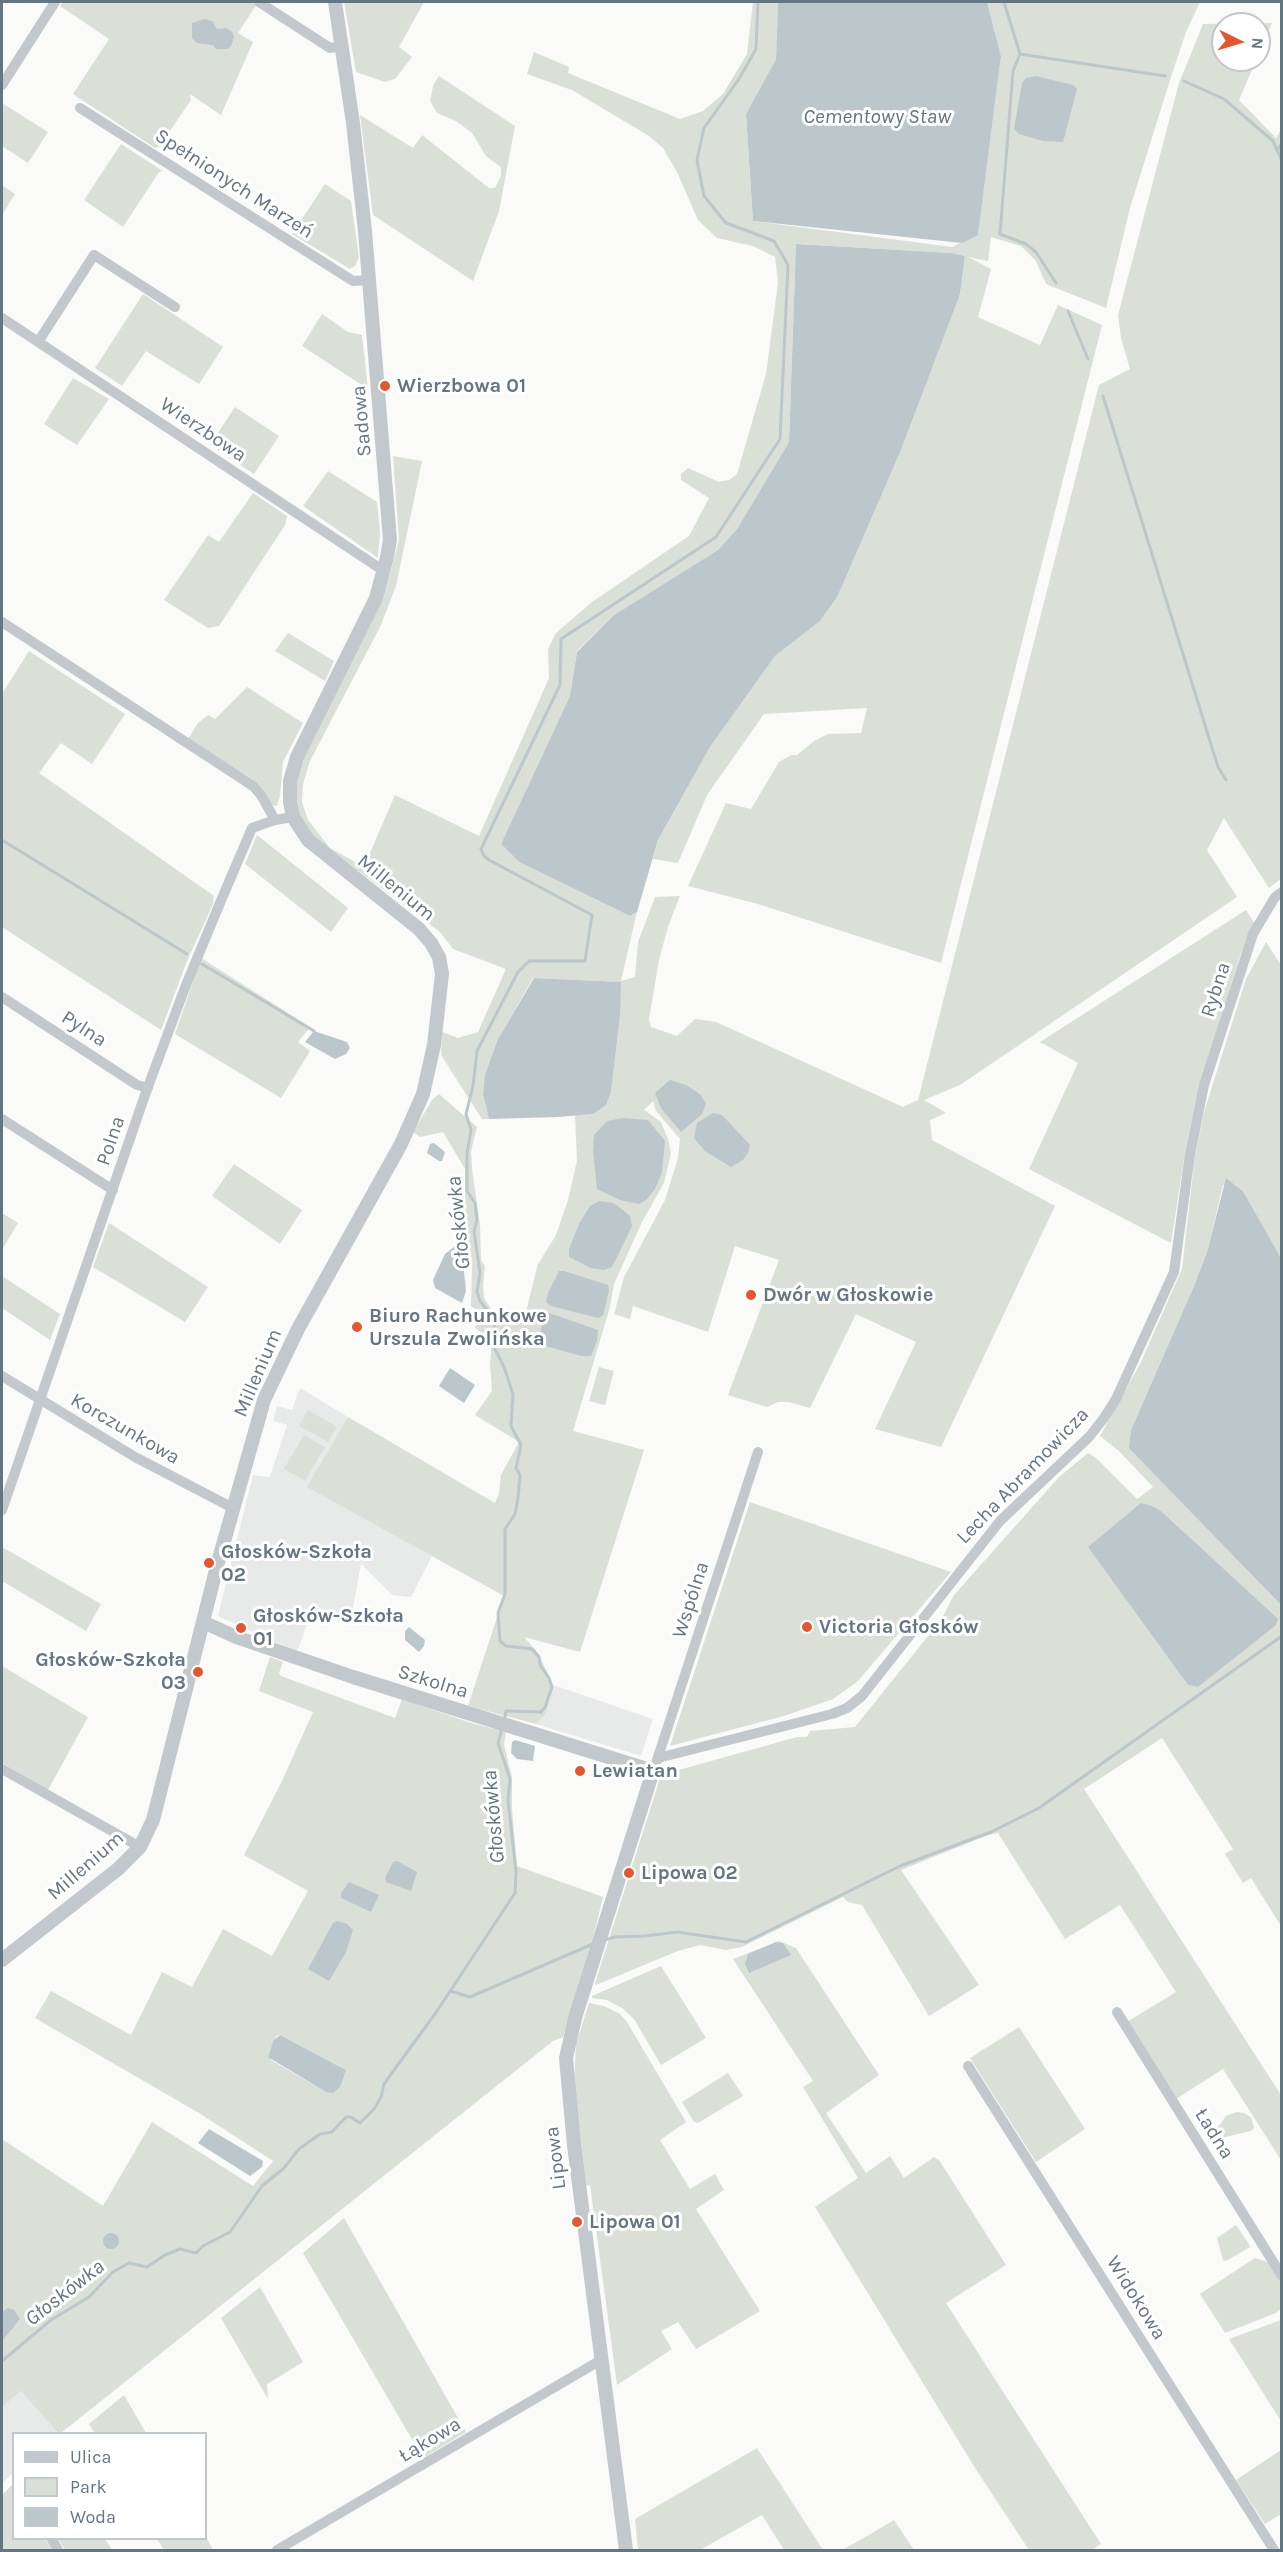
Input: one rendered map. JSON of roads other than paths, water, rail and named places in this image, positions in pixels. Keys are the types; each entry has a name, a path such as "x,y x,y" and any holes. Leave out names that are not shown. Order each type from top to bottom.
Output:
{"street":[{"path":"2,85 56,2"},
{"path":"259,2 330,48 342,46"},
{"name":"Sadowa","path":"293,817 290,789 297,757 372,606 389,550 390,524 359,167 335,2"},
{"name":"Spełnionych Marzeń","path":"80,108 353,281 370,280"},
{"path":"38,342 94,255 175,308"},
{"name":"Wierzbowa","path":"2,318 384,571"},
{"path":"2,622 253,786 261,795 275,820"},
{"name":"Polna","path":"2,1510 186,985 252,828 293,817"},
{"name":"Millenium","path":"2,1960 118,1869 140,1847 153,1820 256,1426 279,1366 383,1179 418,1106 430,1066 441,993 442,974 439,957 424,934 314,846 293,817"},
{"name":"Rybna","path":"1198,1107 1253,934 1275,897 1281,892"},
{"name":"Pylna","path":"2,997 137,1085 148,1088"},
{"name":"Lecha Abramowicza","path":"656,1765 832,1714 855,1702 880,1676 959,1571 1000,1521 1089,1437 1116,1399 1174,1272 1198,1107"},
{"path":"2,1119 113,1190"},
{"name":"Korczunkowa","path":"2,1376 135,1457 233,1508"},
{"name":"Wspólna","path":"656,1765 758,1452"},
{"name":"Szkolna","path":"203,1622 246,1641 493,1721 656,1765"},
{"name":"Lipowa","path":"626,2550 566,2071 568,2043 656,1765"},
{"path":"2,1769 140,1847"},
{"name":"Ładna","path":"1117,2012 1281,2276"},
{"name":"Widokowa","path":"968,2066 1274,2550"},
{"name":"Łąkowa","path":"277,2550 601,2360"}],"water":[{"name":"Cementowy Staw","path":"778,2 987,2 1001,56 978,235 962,243 753,221 746,114 776,59"},
{"path":"205,19 212,21 217,29 226,28 232,32 234,37 231,46 227,49 216,49 213,45 197,43 192,38 192,23"},
{"path":"1036,76 1073,85 1077,89 1063,142 1043,141 1019,134 1014,129 1022,83 1026,78"},
{"path":"796,244 951,253 965,256 960,294 900,452 837,597 819,622 775,656 710,747 658,840 637,912 630,916 519,862 501,844 570,696 577,652 614,615 718,550 737,529 789,442"},
{"path":"534,978 621,982 620,1014 611,1091 606,1105 593,1114 489,1119 483,1094 485,1074 498,1039"},
{"path":"314,1031 347,1042 350,1048 346,1054 335,1059 305,1042"},
{"path":"670,1080 686,1085 700,1094 706,1104 702,1114 681,1132 661,1108 655,1093"},
{"path":"713,1113 722,1115 750,1145 743,1160 731,1167 705,1151 694,1138 697,1123"},
{"path":"623,1118 648,1120 665,1141 662,1172 655,1189 646,1200 639,1204 620,1200 597,1189 593,1150 594,1135 607,1121"},
{"path":"434,1143 445,1152 442,1161 427,1153 430,1144"},
{"path":"1226,1178 1243,1191 1281,1258 1281,1605 1129,1448 1131,1430 1207,1252"},
{"path":"599,1201 614,1203 630,1216 632,1226 612,1267 604,1270 591,1268 569,1257 569,1249 579,1224 590,1206"},
{"path":"454,1247 462,1252 466,1291 462,1303 435,1288 433,1280 445,1254"},
{"path":"559,1271 608,1285 609,1291 603,1315 598,1318 551,1306 546,1302"},
{"path":"549,1313 598,1330 597,1341 591,1356 581,1356 538,1344 544,1315"},
{"path":"450,1368 475,1385 464,1403 439,1386"},
{"path":"1141,1503 1161,1511 1278,1619 1276,1625 1198,1687 1188,1685 1088,1547"},
{"path":"409,1627 425,1640 419,1652 405,1640 405,1631"},
{"path":"515,1740 535,1746 533,1761 517,1759 511,1753 512,1742"},
{"path":"397,1861 417,1872 411,1891 386,1882 385,1878 393,1862"},
{"path":"349,1882 379,1895 371,1912 341,1898 341,1893"},
{"path":"337,1921 347,1924 353,1930 346,1952 329,1981 308,1969 333,1923"},
{"path":"776,1942 783,1943 791,1955 749,1973 745,1964 748,1954"},
{"path":"280,2035 346,2070 340,2087 333,2093 326,2092 268,2057 274,2040"},
{"path":"209,2129 263,2161 262,2167 250,2176 198,2143"},
{"path":"108,2233 114,2233 119,2241 117,2247 108,2249 103,2244 103,2238"},
{"path":"8,2308 14,2310 20,2319 2,2341 2,2312"}],"waterway":[{"path":"504,1721 506,1711 541,1712 552,1687 540,1665 539,1657 532,1649 506,1646 500,1641 498,1613 505,1594 505,1529 515,1514 520,1475 516,1468 521,1445 511,1426 513,1394 504,1367 493,1345 495,1319 480,1301 477,1292 480,1273 474,1231 477,1220 475,1203 467,1191 467,1153 471,1130 466,1114 473,1086 477,1051 518,972 529,961 585,961 592,915 489,860 481,849 560,685 561,639 716,537 780,439 788,265 774,241 726,223 704,196 697,160 704,128 739,79 756,49 758,2"},
{"path":"1004,2 1020,54 1013,71 1000,234 1026,244 1036,252 1056,283"},
{"path":"1020,54 1165,76"},
{"path":"1184,81 1224,99 1273,141 1282,161"},
{"path":"1277,151 1282,143"},
{"path":"1068,311 1088,359"},
{"path":"1103,396 1218,767 1226,780"},
{"path":"2,840 187,954"},
{"path":"202,964 314,1031"},
{"path":"604,1940 677,1932 746,1942 900,1866 991,1832 1039,1808 1282,1636"},
{"name":"Głoskówka","path":"2,2361 51,2320 89,2297 113,2272 129,2263 147,2267 165,2255 180,2249 196,2253 203,2246 230,2232 262,2186 283,2169 299,2149 320,2134 332,2132 346,2117 351,2117 360,2123 374,2109 381,2097 384,2084 437,2011 515,1893 516,1872 508,1800 510,1779 498,1743 502,1728"},
{"path":"450,1991 470,1997 595,1943"}],"place":[{"name":"Wierzbowa 01","path":"385,386"},
{"name":"Dwór w Głoskowie","path":"751,1295"},
{"name":"Biuro Rachunkowe Urszula Zwolińska","path":"357,1327"},
{"name":"Głosków-Szkoła 02","path":"209,1563"},
{"name":"Victoria Głosków","path":"807,1627"},
{"name":"Głosków-Szkoła 01","path":"241,1628"},
{"name":"Głosków-Szkoła 03","path":"198,1672"},
{"name":"Lewiatan","path":"580,1771"},
{"name":"Lipowa 02","path":"629,1873"},
{"name":"Lipowa 01","path":"577,2222"}]}
